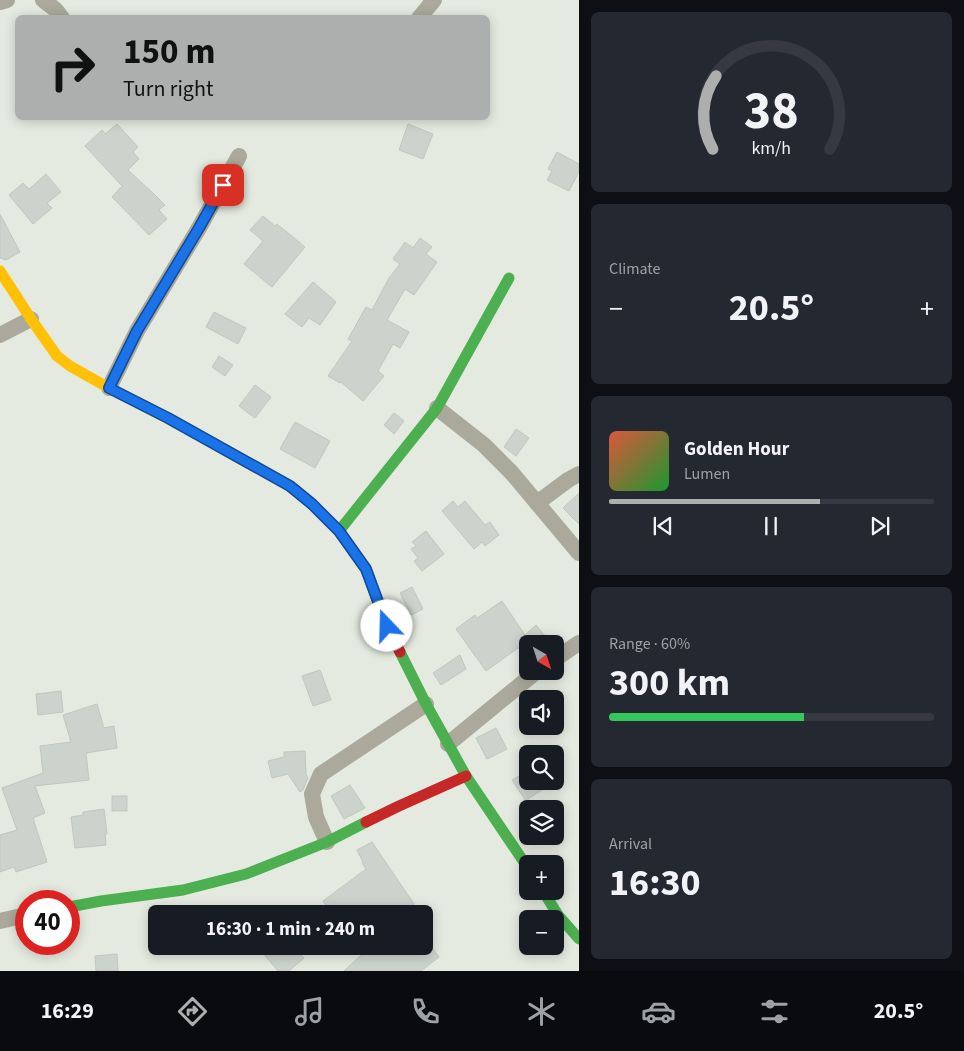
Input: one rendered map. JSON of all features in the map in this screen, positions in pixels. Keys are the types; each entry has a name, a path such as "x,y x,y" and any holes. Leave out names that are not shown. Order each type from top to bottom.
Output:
{"street":[{"path":"0,2 6,0"},
{"path":"43,0 60,15"},
{"path":"422,15 434,0"},
{"path":"109,388 137,331 199,228 239,156"},
{"path":"0,271 57,356 70,366 290,486 312,504 339,531 366,569 387,626 448,744 466,776 519,855"},
{"path":"339,531 437,408 509,278"},
{"path":"0,335 31,319"},
{"path":"437,408 484,445 511,472 579,553"},
{"path":"537,503 579,474"},
{"path":"564,653 579,643"},
{"path":"448,744 526,680"},
{"path":"327,842 316,817 312,794 321,774 426,704"},
{"path":"80,905 182,890 246,874 327,842 399,806 466,776"},
{"path":"549,900 558,915 579,939"},
{"path":"0,921 15,918"}],"building":[{"path":"117,124 138,147 133,152 139,159 128,170 165,205 159,210 167,219 149,235 112,197 122,186 85,146 102,130 105,134"},
{"path":"408,124 433,134 423,159 399,150"},
{"path":"557,152 579,164 579,172 569,191 547,180 552,171 548,169"},
{"path":"46,174 61,192 47,203 52,208 33,224 9,195 23,183 29,189"},
{"path":"0,214 20,252 6,260 0,258"},
{"path":"263,216 275,226 277,224 305,247 272,287 244,264 263,241 250,230"},
{"path":"420,238 432,247 426,254 437,262 414,295 405,289 387,320 409,332 400,348 393,344 378,371 384,376 363,401 341,382 328,376 352,341 348,339 366,307 372,310 389,278 400,264 393,259 405,242 413,248"},
{"path":"313,282 336,302 320,325 309,318 302,327 285,314"},
{"path":"214,312 246,328 238,344 206,327"},
{"path":"219,356 233,365 225,376 212,367"},
{"path":"255,385 271,397 255,418 239,406"},
{"path":"394,413 404,421 394,434 384,425"},
{"path":"295,422 330,441 315,468 280,449"},
{"path":"516,429 529,438 516,456 504,447"},
{"path":"579,493 579,524 563,508"},
{"path":"453,501 458,507 465,501 485,525 490,522 499,535 485,546 482,542 474,549 442,511"},
{"path":"426,531 444,554 422,571 414,561 418,558 411,549 416,546 412,542"},
{"path":"412,587 423,609 411,615 400,593"},
{"path":"502,601 525,635 519,635 519,649 486,671 456,629 475,615 477,618"},
{"path":"536,625 544,635 525,635"},
{"path":"460,655 466,669 441,685 433,673"},
{"path":"320,670 331,700 313,706 302,676"},
{"path":"61,691 63,712 38,715 36,694"},
{"path":"97,704 104,728 114,726 117,748 86,753 89,780 35,786 45,813 33,818 47,862 16,872 14,867 0,872 0,835 17,830 2,788 43,773 40,746 71,742 63,715"},
{"path":"496,728 507,749 487,759 476,738"},
{"path":"305,751 306,774 308,778 303,790 300,792 288,774 272,778 268,761 284,757 284,752"},
{"path":"519,776 519,790 542,790 525,800 512,780"},
{"path":"350,785 365,808 344,819 331,796"},
{"path":"112,796 127,796 127,811 112,811"},
{"path":"104,809 107,834 105,834 106,845 75,848 71,817 83,815 83,812"},
{"path":"372,842 414,904 326,905 323,901 366,869 357,850"},
{"path":"433,949 439,957 421,971 344,971 361,955 433,955"},
{"path":"117,954 118,971 96,971 95,956"},
{"path":"265,955 301,955 304,958 289,971 278,971"}],"traffic: fast":[{"path":"339,531 437,408 509,278"},
{"path":"400,652 466,776 519,855"},
{"path":"80,905 183,890 246,874 327,842 366,822"},
{"path":"549,900 558,915 579,939"}],"traffic: slow":[{"path":"0,271 57,356 70,366 109,388 209,441"}],"traffic: jam":[{"path":"209,441 290,486 312,504 339,531 366,569 387,626 400,652"},
{"path":"366,822 466,776"}],"route":[{"path":"223,185 137,331 109,388 168,418 290,486 312,504 339,531 366,569 387,626"}]}
